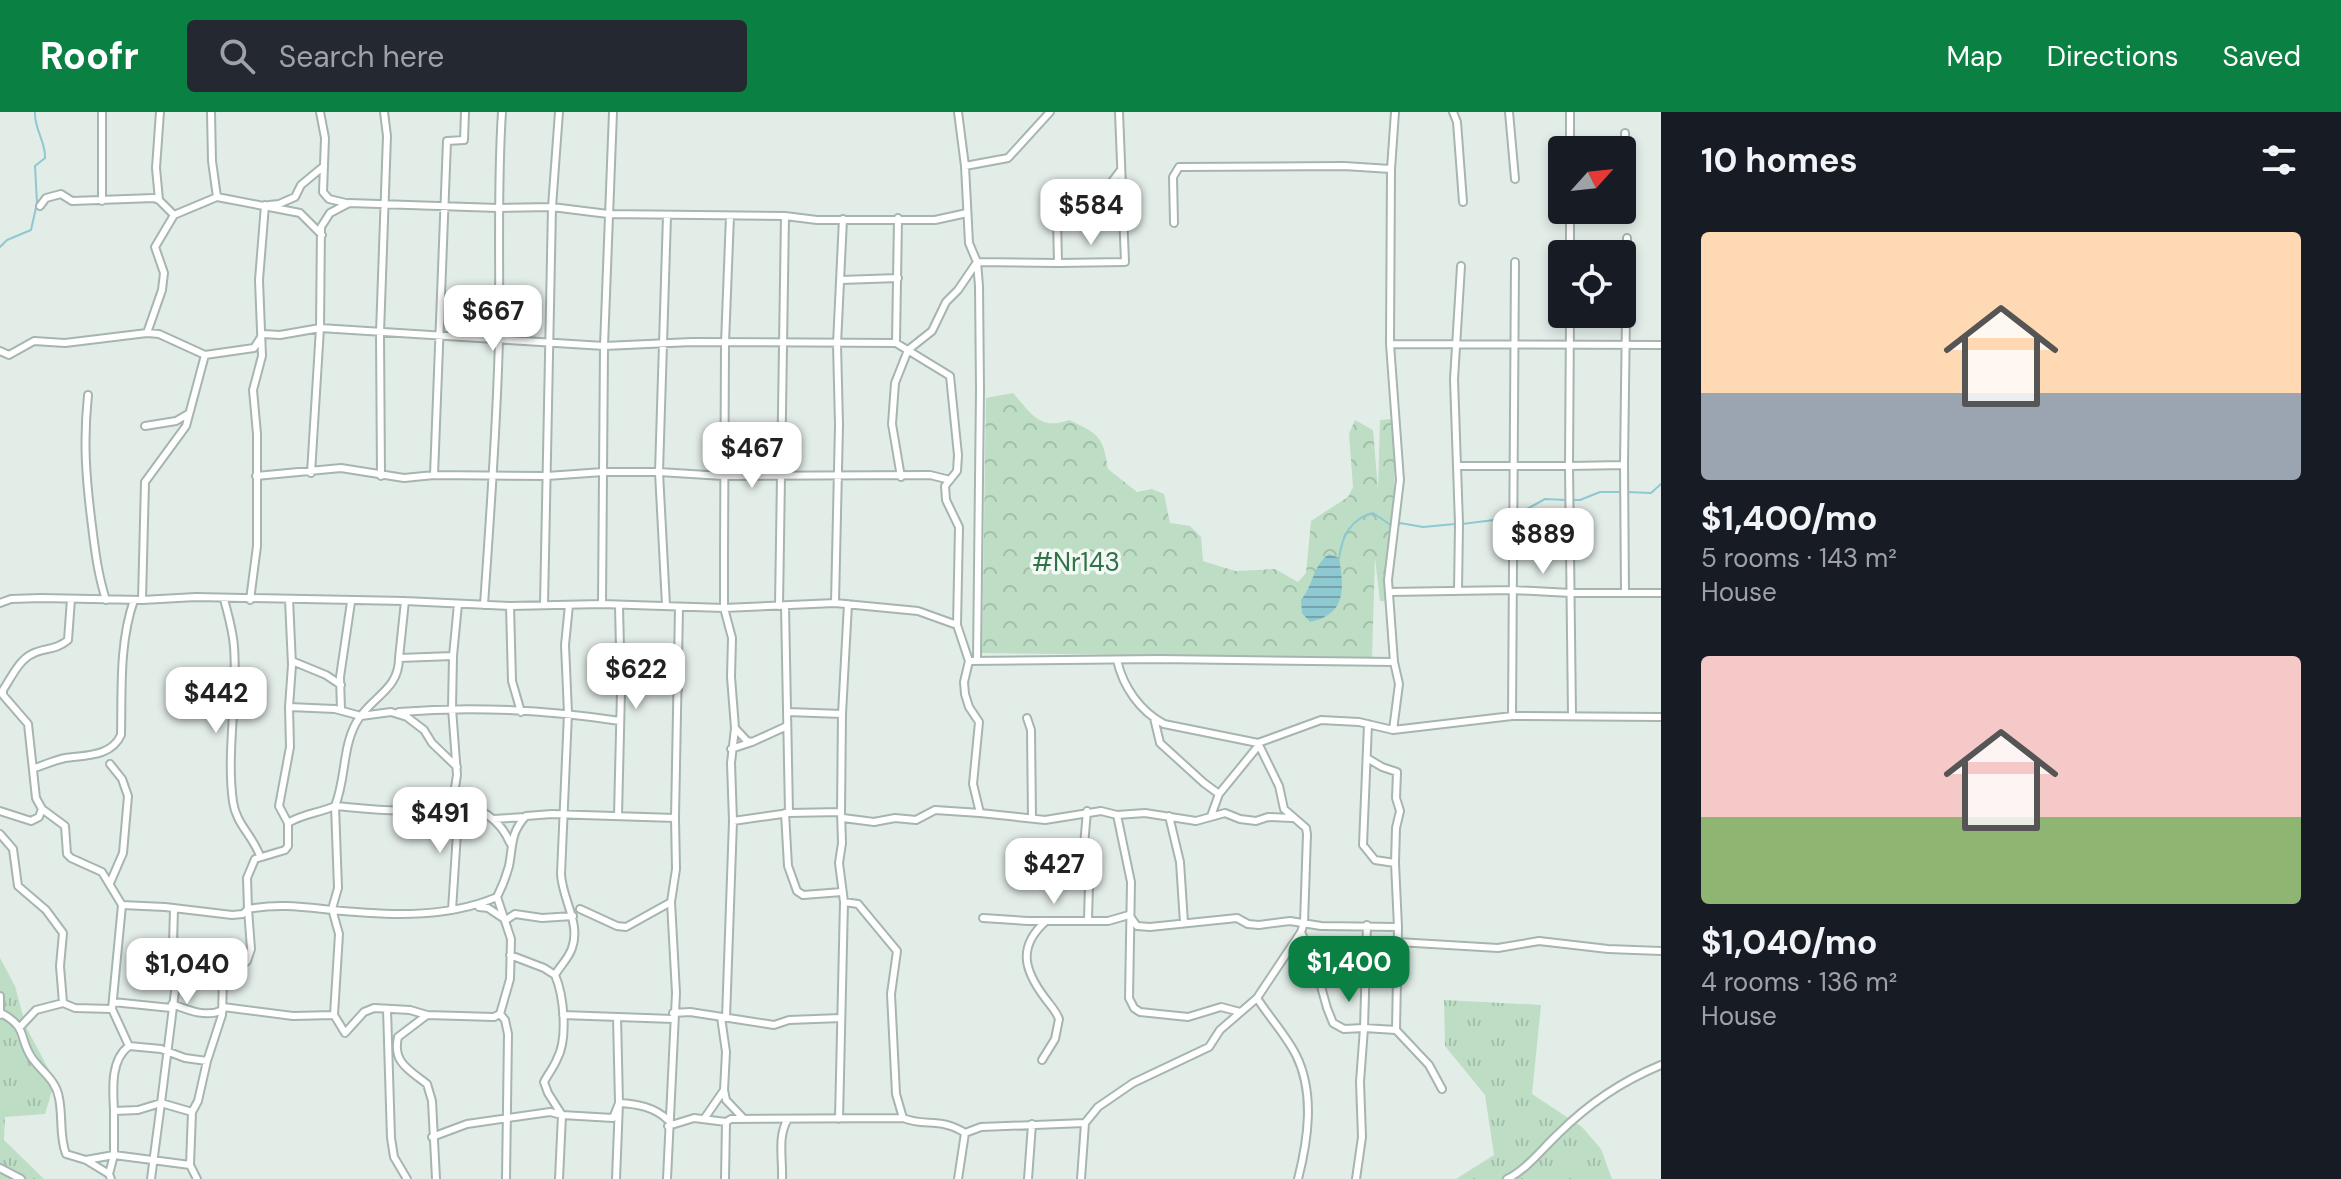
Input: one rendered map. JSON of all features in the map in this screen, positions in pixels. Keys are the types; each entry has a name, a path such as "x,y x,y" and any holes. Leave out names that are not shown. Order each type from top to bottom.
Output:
{"street":[{"path":"102,112 102,201"},
{"path":"160,112 156,168 159,200 174,215"},
{"path":"211,112 212,161 217,197"},
{"path":"320,112 325,138 322,187 325,196 336,203 552,207 608,214 785,216 817,220 935,220 967,213"},
{"path":"381,476 380,333 387,136 384,112"},
{"path":"434,475 447,141 464,140 465,112"},
{"path":"484,605 499,338 498,208 502,112"},
{"path":"544,605 552,207 559,112"},
{"path":"602,604 604,346 613,112"},
{"path":"958,112 965,166 969,243 977,262 980,390 973,660 964,682 969,707 979,722 973,784 980,813"},
{"path":"965,166 1008,158 1050,112"},
{"path":"977,262 1125,262 1119,112"},
{"path":"1393,730 1399,684 1394,662 1388,580 1400,480 1390,344 1391,169 1395,112"},
{"path":"1453,112 1457,122 1463,202"},
{"path":"1570,112 1570,136"},
{"path":"1512,114 1515,179"},
{"path":"265,205 279,204 295,197 301,185 324,166"},
{"path":"1174,223 1173,177 1179,167 1344,166 1391,169"},
{"path":"1058,263 1057,218 1104,192 1120,171"},
{"path":"40,206 46,198 61,194 72,201 159,200"},
{"path":"147,333 162,290 164,273 155,247 174,215 217,197 300,213 322,235"},
{"path":"311,473 320,328 321,227 330,213 349,203"},
{"path":"250,600 257,546 253,390 261,367 263,334 259,280 265,205"},
{"path":"666,605 659,472 667,216"},
{"path":"730,216 725,343 724,608 732,638 735,728 731,749 733,821 723,1017 726,1052 724,1090 726,1100 743,1118"},
{"path":"785,216 780,475 782,606 788,712 788,866 797,891 803,895 842,892"},
{"path":"896,343 898,218"},
{"path":"835,603 839,425 837,344 843,219"},
{"path":"1625,593 1627,238"},
{"path":"901,477 892,414 895,383 908,350 932,331 946,302 977,262"},
{"path":"1512,716 1515,262"},
{"path":"1458,591 1454,379 1461,266"},
{"path":"841,280 898,278"},
{"path":"263,334 280,335 320,328 604,346 896,343 950,376 958,455 957,471 945,486 946,500 959,527 957,625 973,660"},
{"path":"1570,328 1572,716"},
{"path":"0,351 9,355 34,341 65,343 147,333 159,334 205,355 254,348 263,334"},
{"path":"1390,344 1661,345"},
{"path":"142,600 145,482 186,426 205,355"},
{"path":"88,395 84,461 95,559 106,600"},
{"path":"145,426 181,420 190,411"},
{"path":"1457,466 1624,465"},
{"path":"256,476 341,468 381,476 418,478 434,475 547,476 659,472 723,476 930,475 950,480"},
{"path":"1389,592 1512,590 1661,593"},
{"path":"0,603 11,599 289,599 510,606 602,604 724,608 835,603 918,611 957,625"},
{"path":"71,599 68,640 60,647 35,652 24,659 3,690 4,699 28,724 36,798 42,809 46,815 65,826 65,846 71,858 98,869 122,905 113,1006 129,1046"},
{"path":"224,599 235,650 231,754 233,801 240,825 260,856"},
{"path":"197,1179 190,1165 192,1112 198,1101 223,1008 223,979 247,961 251,949 247,878 253,861 260,856 285,850 288,846 288,823 279,806 290,747 292,661 289,599"},
{"path":"35,768 64,758 98,753 119,741 120,676 127,617 134,600"},
{"path":"405,601 397,676 361,716 345,751 342,788 335,806 338,888 332,909 339,934 334,1015 345,1033 370,1009 410,1010 427,1015 494,1017 500,1014 508,989 511,939 497,897 508,870 510,843 526,816"},
{"path":"341,710 351,602"},
{"path":"452,910 457,767 452,708 453,656 458,604"},
{"path":"839,1119 844,902 839,863 848,604"},
{"path":"555,975 573,946 573,916 562,882 568,713 565,645 569,605"},
{"path":"510,606 510,663 513,688 521,712"},
{"path":"618,816 619,606"},
{"path":"667,1179 676,975 671,902 676,869 679,608"},
{"path":"399,658 453,656"},
{"path":"973,660 1394,662"},
{"path":"1117,660 1120,674 1132,695 1164,724 1258,744"},
{"path":"292,661 341,685"},
{"path":"621,682 653,681 665,688 678,690"},
{"path":"289,707 341,710 361,716 452,708 568,713 620,721"},
{"path":"391,712 407,717 419,726 457,767"},
{"path":"788,712 842,714"},
{"path":"1211,816 1219,794 1258,744 1321,720 1368,724 1393,730 1512,716 1661,717"},
{"path":"1027,718 1031,730 1032,818"},
{"path":"1154,718 1160,743 1219,794"},
{"path":"1368,724 1363,845 1375,860 1395,863"},
{"path":"731,749 787,726"},
{"path":"735,728 747,741 752,742"},
{"path":"1081,1179 1085,1123 1098,1107 1133,1083 1209,1047 1220,1030 1257,998 1301,932 1304,923 1306,828 1284,809 1279,786 1258,744"},
{"path":"1367,758 1397,772 1396,798 1400,811 1395,863 1398,927 1396,1030"},
{"path":"110,764 122,779 128,796 123,853 110,883"},
{"path":"288,823 335,806 408,809 456,801 474,806 493,819 510,843"},
{"path":"0,811 31,821 39,817 42,809"},
{"path":"733,821 787,813 842,815 874,822 895,818 916,820 935,810 1055,820 1087,811 1117,815 1145,813 1196,821 1225,813 1256,821 1268,817 1292,818"},
{"path":"1087,811 1083,857 1089,884 1088,920"},
{"path":"493,819 564,814 675,818"},
{"path":"1117,815 1131,882 1129,998 1134,1008 1140,1012 1188,1017 1221,1007 1240,1012"},
{"path":"1169,816 1180,862 1184,923"},
{"path":"0,834 13,849 18,886 46,910 63,933 60,966 63,1003"},
{"path":"122,905 232,915 281,904 400,915 476,906 497,897"},
{"path":"580,909 626,927 671,902"},
{"path":"844,902 858,904 897,951 891,994 896,1094 903,1118"},
{"path":"476,906 488,908 506,920"},
{"path":"151,1179 177,970 173,945 174,908"},
{"path":"506,920 515,914 542,918 573,916"},
{"path":"1129,915 1137,926 1237,918 1259,925 1290,921 1321,926 1398,927"},
{"path":"983,918 1108,921 1129,915"},
{"path":"1042,1060 1055,1039 1059,1019 1039,988 1026,957 1029,939 1046,921"},
{"path":"1356,1179 1362,1137 1360,1082 1367,925"},
{"path":"1301,932 1333,1023 1344,1029 1396,1030 1429,1065 1442,1089"},
{"path":"1398,942 1498,948 1539,941 1661,951"},
{"path":"510,955 555,975 560,988 563,1015 558,1058 544,1082 562,1115 559,1179"},
{"path":"0,996 1,1014 20,1027 29,1054 54,1082 59,1096 66,1154 86,1160 110,1176 114,1155 114,1073 124,1049 129,1046 167,1051 185,1058 207,1061"},
{"path":"1257,998 1296,1054 1305,1085 1308,1121 1298,1179"},
{"path":"20,1027 36,1010 63,1003 75,1008 172,1006 193,1012 215,1013 223,1008 293,1016 334,1015"},
{"path":"387,1009 391,1138 394,1157 407,1179"},
{"path":"563,1015 673,1016 690,1012 774,1025 789,1020 841,1018"},
{"path":"500,1014 505,1020 508,1034 506,1179"},
{"path":"427,1015 398,1037 396,1055 403,1067 427,1084 432,1101 436,1179"},
{"path":"616,1179 619,1103 617,1017"},
{"path":"1507,1179 1527,1165 1596,1099 1661,1065"},
{"path":"704,1119 724,1090"},
{"path":"114,1111 138,1110 161,1103 192,1112"},
{"path":"619,1103 645,1106 660,1113 668,1123"},
{"path":"432,1137 467,1124 550,1112 613,1118 619,1103"},
{"path":"668,1123 694,1118 726,1122 743,1118 903,1118 952,1124 965,1133"},
{"path":"782,1179 781,1141 783,1126 788,1119"},
{"path":"725,1179 726,1122"},
{"path":"965,1133 981,1127 1085,1123"},
{"path":"1028,1179 1032,1124"},
{"path":"958,1179 965,1133"},
{"path":"86,1160 114,1155 190,1165"},
{"path":"2,1170 21,1179"}],"green space":[{"name":"#Nr143","path":"1013,393 1043,422 1069,420 1093,433 1104,449 1108,469 1137,492 1152,489 1164,494 1170,523 1190,526 1201,537 1203,561 1235,571 1275,569 1298,582 1306,573 1311,521 1348,497 1353,487 1349,434 1355,420 1373,430 1378,489 1380,420 1392,419 1394,497 1386,601 1380,601 1375,558 1372,658 982,653 986,398"},
{"path":"0,958 15,986 26,1027 55,1081 45,1114 5,1117 4,1140 44,1179 0,1179"},
{"path":"1444,1000 1541,1005 1532,1094 1582,1127 1601,1149 1612,1179 1456,1179 1494,1155 1485,1095 1445,1046"}],"water":[{"path":"1329,554 1339,558 1342,580 1340,598 1331,613 1310,622 1302,613 1301,600 1320,564"}],"waterway":[{"path":"0,247 7,240 31,230 37,203 35,166 45,158 35,112"},
{"path":"1627,492 1651,493 1661,484"},
{"path":"1572,500 1600,492 1620,492"},
{"path":"1516,515 1545,499 1566,500"},
{"path":"1339,558 1348,530 1358,520 1373,513 1395,528 1400,523 1423,527 1455,524"},
{"path":"1462,524 1510,518"}]}
